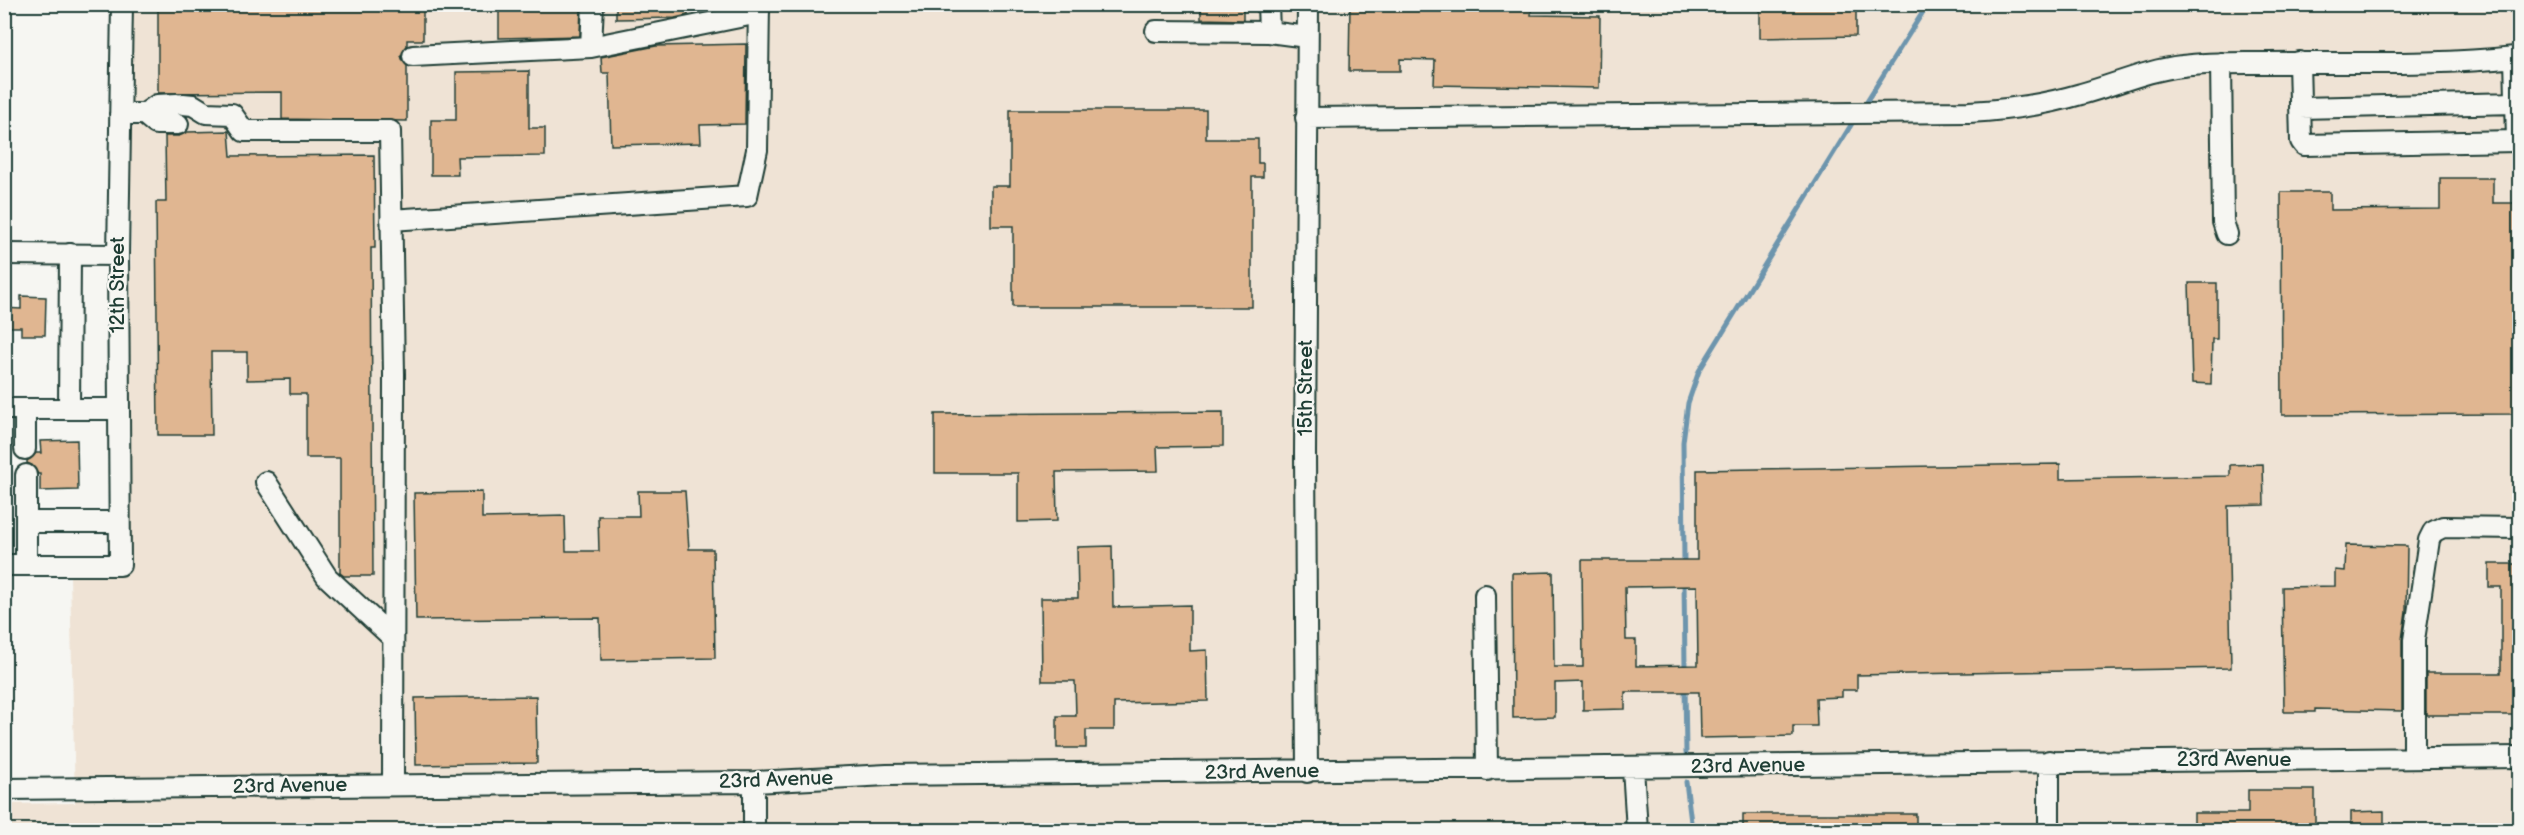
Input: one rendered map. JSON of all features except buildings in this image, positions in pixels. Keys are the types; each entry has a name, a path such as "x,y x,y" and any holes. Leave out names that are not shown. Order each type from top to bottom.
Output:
{"street":[{"name":"12th Street","path":"26,565 120,565 118,255 122,4"},
{"path":"591,47 593,4"},
{"path":"1268,4 1269,32"},
{"name":"15th Street","path":"1307,772 1306,118 1308,4"},
{"path":"391,220 747,196 757,150 759,9 591,47 413,56"},
{"path":"1156,32 1269,32 1307,37"},
{"path":"1306,118 2008,110 2081,94 2152,71 2182,66 2221,63 2299,62 2479,61 2515,57 2517,141 2304,145 2301,141 2299,62"},
{"path":"2221,63 2223,222 2227,234"},
{"path":"2300,108 2516,103"},
{"path":"120,114 144,114 157,105 180,104 192,105 206,113 232,114 244,131 390,131 394,374 393,785"},
{"path":"144,114 156,124 193,125 206,113"},
{"path":"4,254 118,255"},
{"path":"69,409 70,255"},
{"path":"4,409 119,409"},
{"path":"25,409 25,449"},
{"path":"4,565 26,565 26,475"},
{"path":"266,482 327,577 393,638"},
{"path":"26,522 119,522"},
{"path":"2414,758 2414,640 2429,540 2433,532 2443,527 2520,528"},
{"path":"1485,595 1487,770"},
{"name":"23rd Avenue","path":"4,789 754,782 887,776 2049,761 2520,758"},
{"path":"2049,761 2049,831"},
{"path":"1633,768 1637,831"},
{"path":"754,782 754,831"}],"shaded area":[{"path":"132,5 2519,5 2519,830 5,830 4,804 75,803 70,574 129,551"}],"waterway":[{"path":"1863,107 1928,4"},
{"path":"1684,565 1683,442 1688,403 1699,371 1856,117"},
{"path":"1684,580 1685,670"},
{"path":"1685,685 1686,753"},
{"path":"1686,782 1692,830"}]}
